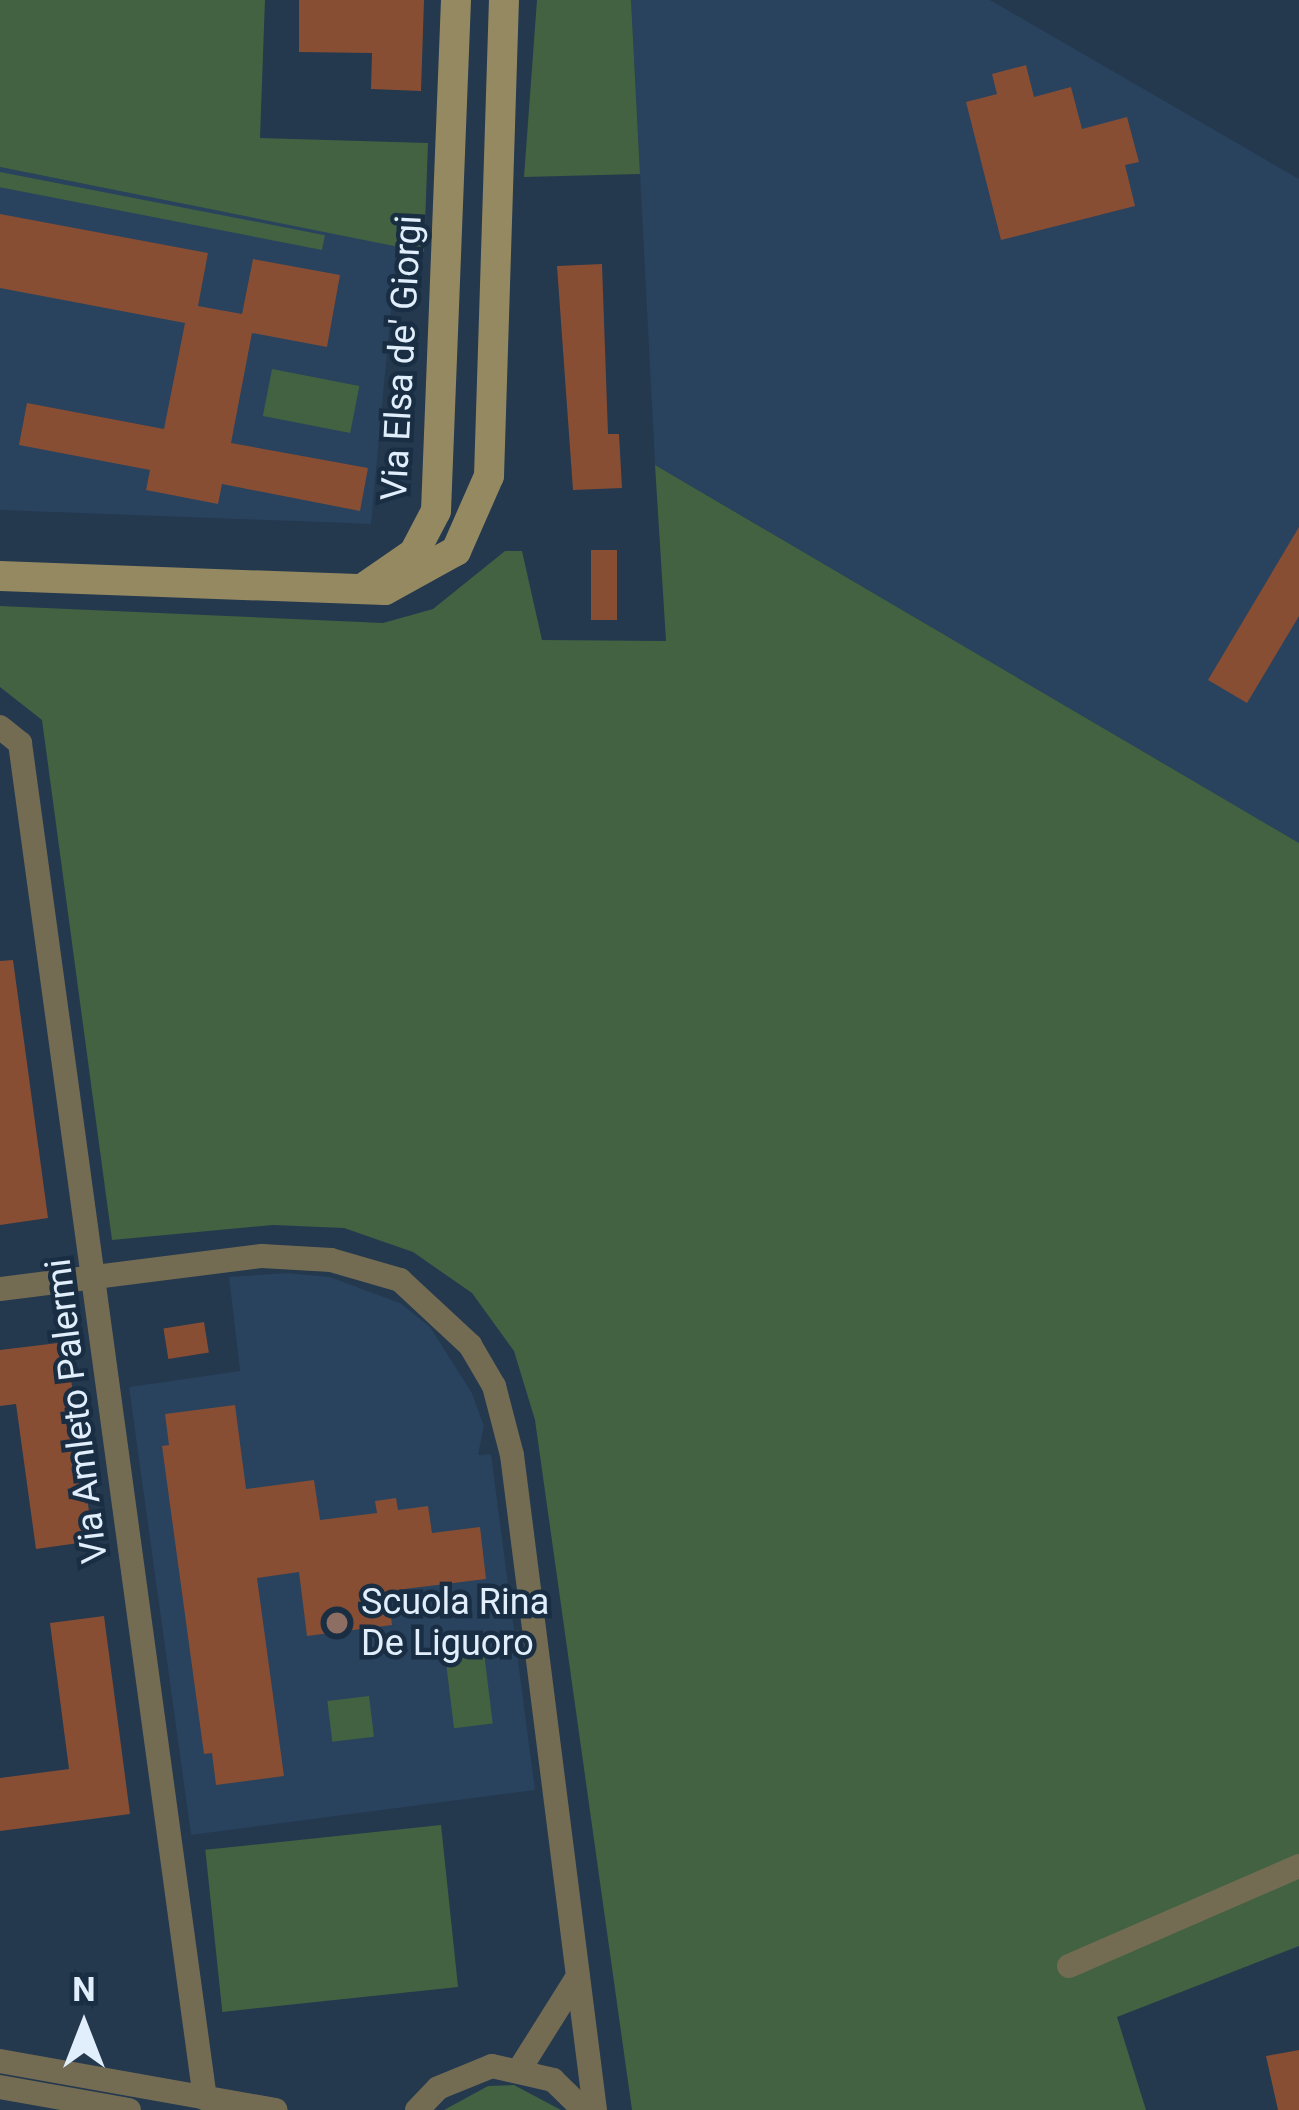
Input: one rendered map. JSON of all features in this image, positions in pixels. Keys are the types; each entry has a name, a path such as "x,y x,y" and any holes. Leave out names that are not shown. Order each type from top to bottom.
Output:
{"main road":[{"name":"Via Elsa de' Giorgi","path":"357,591 414,553 436,511 456,0"},
{"path":"0,576 385,590 437,567 470,532 484,498 504,0"}],"street":[{"name":"Via Amleto Palermi","path":"0,727 20,743 98,1276 168,1851 205,2098"},
{"path":"0,1289 262,1256 357,1265 424,1297 482,1363 512,1455 595,2110"},
{"path":"1069,1966 1299,1866"},
{"path":"521,2067 563,2010 578,1974"},
{"path":"0,2061 276,2110"},
{"path":"417,2110 463,2073 521,2067 553,2080 584,2110"},
{"path":"0,2087 129,2110"}],"shaded area":[{"path":"631,0 990,0 1299,179 1299,843 655,465"},
{"path":"0,167 397,246 371,524 0,510"},
{"name":"Scuola Rina De Liguoro","path":"287,1273 330,1277 400,1303 430,1327 472,1393 484,1426 478,1455 491,1454 535,1790 191,1835 129,1387 240,1371 229,1277"}],"green space":[{"path":"0,0 265,0 260,138 428,143 424,252 0,167"},
{"path":"537,0 631,0 640,174 524,177"},
{"path":"0,172 325,235 322,250 0,187"},
{"path":"272,369 359,386 350,433 263,416"},
{"path":"655,465 1299,843 1299,1946 1117,2017 1146,2110 632,2110 535,1420 514,1351 472,1293 413,1252 344,1228 273,1225 112,1240 42,720 0,687 0,606 383,623 433,609 505,551 522,551 542,640 666,641"},
{"path":"483,1644 493,1723 454,1728 444,1649"},
{"path":"369,1696 374,1737 332,1742 327,1701"},
{"path":"441,1825 458,1987 222,2012 205,1850"},
{"path":"514,2085 561,2110 444,2110 488,2086"}],"building":[{"path":"299,0 424,0 421,91 371,89 372,53 299,52"},
{"path":"1026,65 1034,97 1071,87 1082,129 1127,117 1139,162 1125,165 1135,206 1001,240 966,102 997,94 992,74"},
{"path":"0,214 208,253 198,306 242,314 253,259 340,275 327,347 252,333 231,443 368,468 360,511 222,484 218,504 146,490 150,470 19,445 27,403 164,429 185,323 0,288"},
{"path":"602,264 608,434 619,434 622,488 573,490 557,266"},
{"path":"1299,527 1299,616 1247,703 1208,680"},
{"path":"591,550 617,550 617,620 591,620"},
{"path":"13,960 48,1218 0,1225 0,961"},
{"path":"204,1322 209,1353 168,1359 164,1328"},
{"path":"66,1342 93,1541 36,1549 16,1404 0,1406 0,1350"},
{"path":"235,1405 246,1489 314,1480 320,1520 377,1513 375,1501 396,1498 398,1510 428,1506 432,1533 480,1527 486,1579 388,1591 392,1625 307,1636 299,1572 257,1578 284,1776 216,1785 212,1753 204,1754 162,1446 169,1445 165,1414"},
{"path":"104,1616 130,1814 0,1831 0,1778 69,1769 50,1623"},
{"path":"1299,2050 1299,2110 1278,2110 1266,2056"}],"place":[{"name":"Scuola Rina De Liguoro","path":"337,1623"}]}
